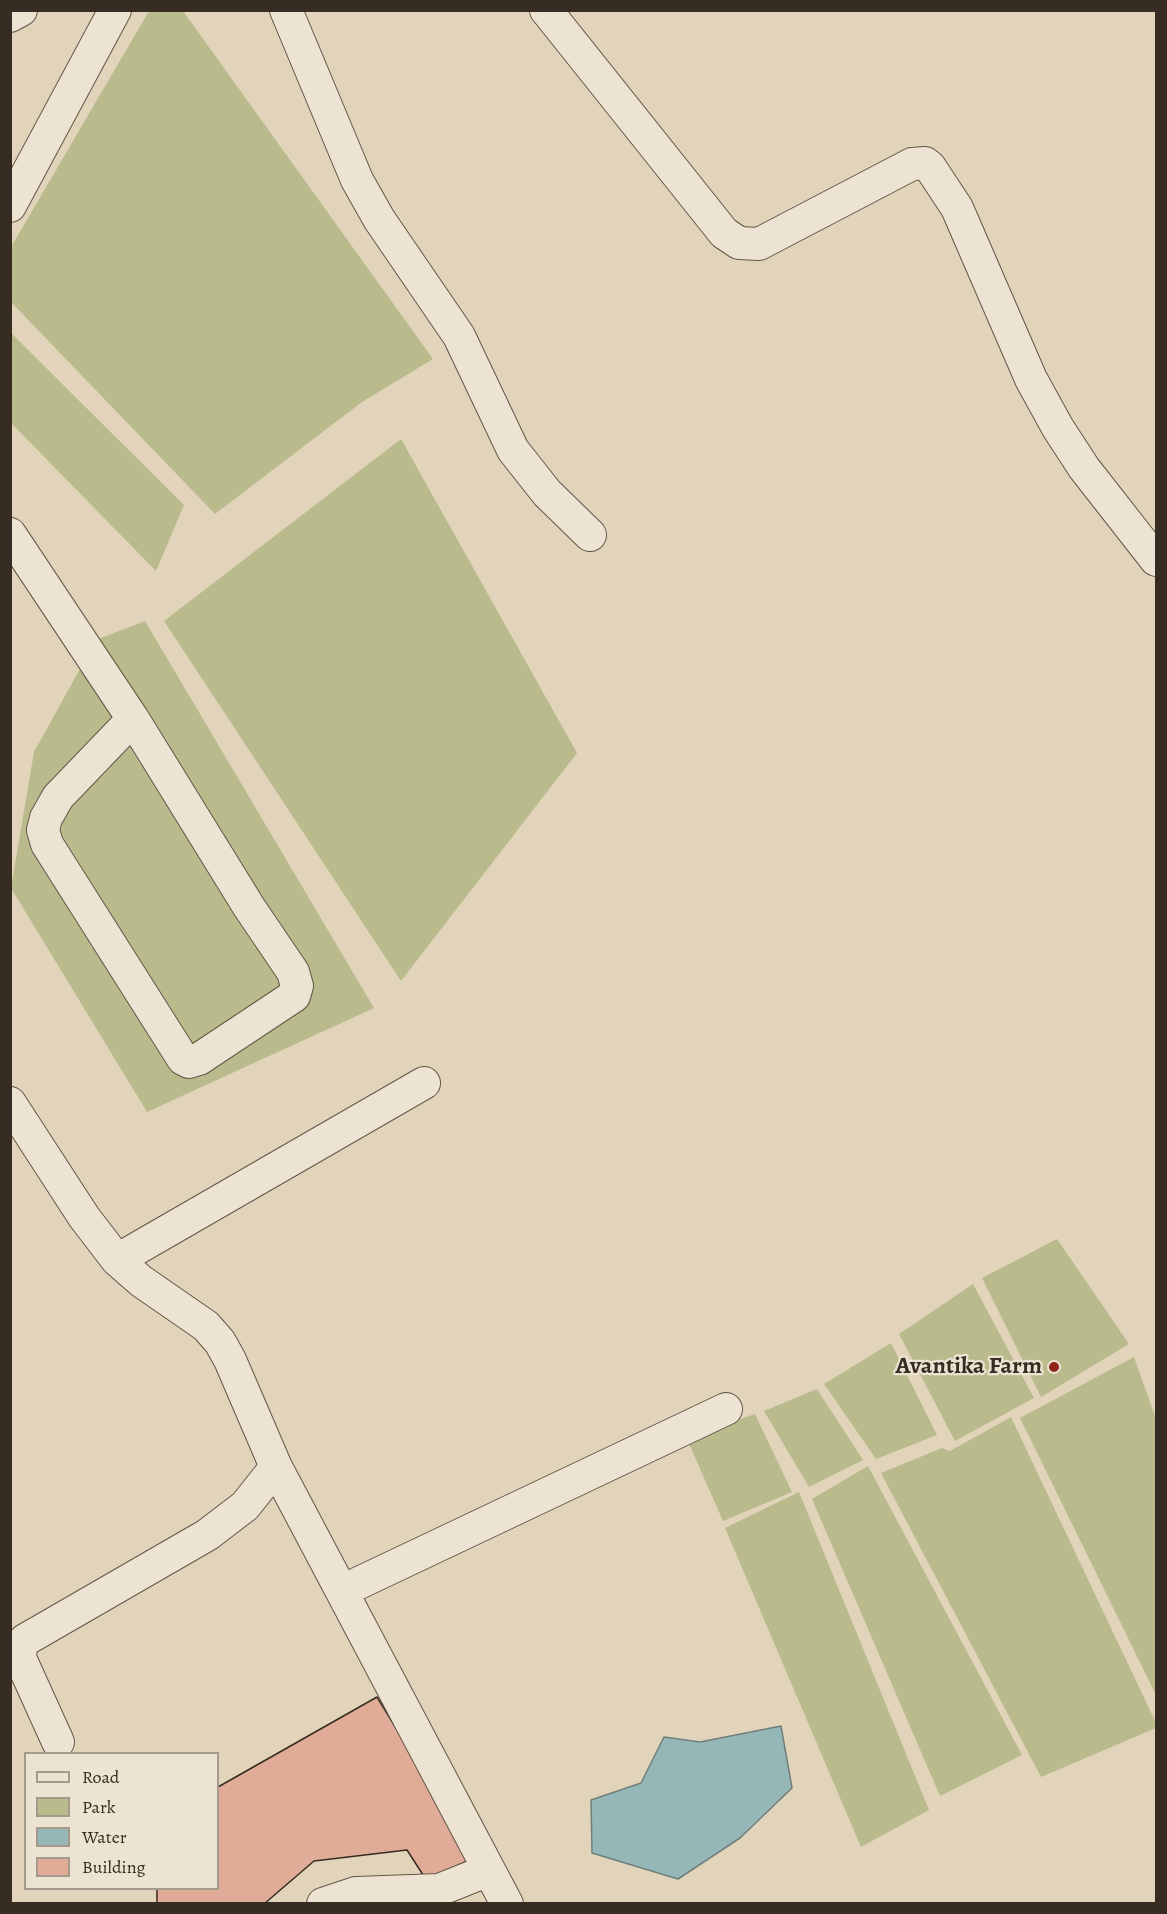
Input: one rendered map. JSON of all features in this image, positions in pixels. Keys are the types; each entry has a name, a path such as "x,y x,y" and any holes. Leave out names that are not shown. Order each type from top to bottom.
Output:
{"street":[{"path":"10,16 21,10"},
{"path":"10,206 115,10"},
{"path":"286,10 357,180 459,336 513,450 547,493 590,535"},
{"path":"546,10 724,232 739,243 759,244 906,167 925,163 930,167 957,208 1031,380 1058,428 1084,468 1156,560"},
{"path":"10,534 133,719 249,907 293,972 297,986 294,996 199,1059 189,1062 183,1059 96,922 47,844 43,830 46,818 58,797 133,719"},
{"path":"117,1260 424,1083"},
{"path":"10,1103 84,1217 117,1260 134,1276 206,1326 220,1341 276,1467 507,1904"},
{"path":"342,1591 726,1409"},
{"path":"58,1742 20,1658 21,1645 25,1640 207,1535 245,1506 276,1467"},
{"path":"323,1904 356,1893 439,1890 489,1870"}],"green space":[{"path":"149,11 183,11 433,359 362,402 215,514 11,302 11,247"},
{"path":"11,333 184,505 156,571 11,423"},
{"path":"401,439 577,753 401,981 164,621"},
{"path":"145,621 374,1008 147,1112 11,888 34,752 96,640"},
{"path":"1057,1239 1129,1344 1041,1397 982,1278"},
{"path":"973,1284 1034,1398 955,1441 899,1334"},
{"path":"891,1343 937,1435 876,1459 824,1384"},
{"path":"1134,1357 1156,1419 1156,1695 1020,1418"},
{"path":"817,1389 863,1460 809,1487 764,1411"},
{"path":"755,1414 792,1492 723,1521 686,1437"},
{"path":"1011,1417 1156,1723 1156,1728 1041,1777 881,1473 942,1448 950,1451"},
{"path":"868,1466 1022,1755 940,1796 812,1499"},
{"path":"799,1492 929,1810 861,1847 725,1528"}],"water":[{"path":"781,1726 792,1788 740,1838 678,1879 592,1853 591,1800 641,1783 664,1737 700,1742"}],"building":[{"path":"377,1697 475,1857 427,1881 407,1850 314,1861 264,1904 157,1904 157,1890 219,1890 219,1786"}],"place":[{"name":"Avantika Farm","path":"1054,1367"}]}
